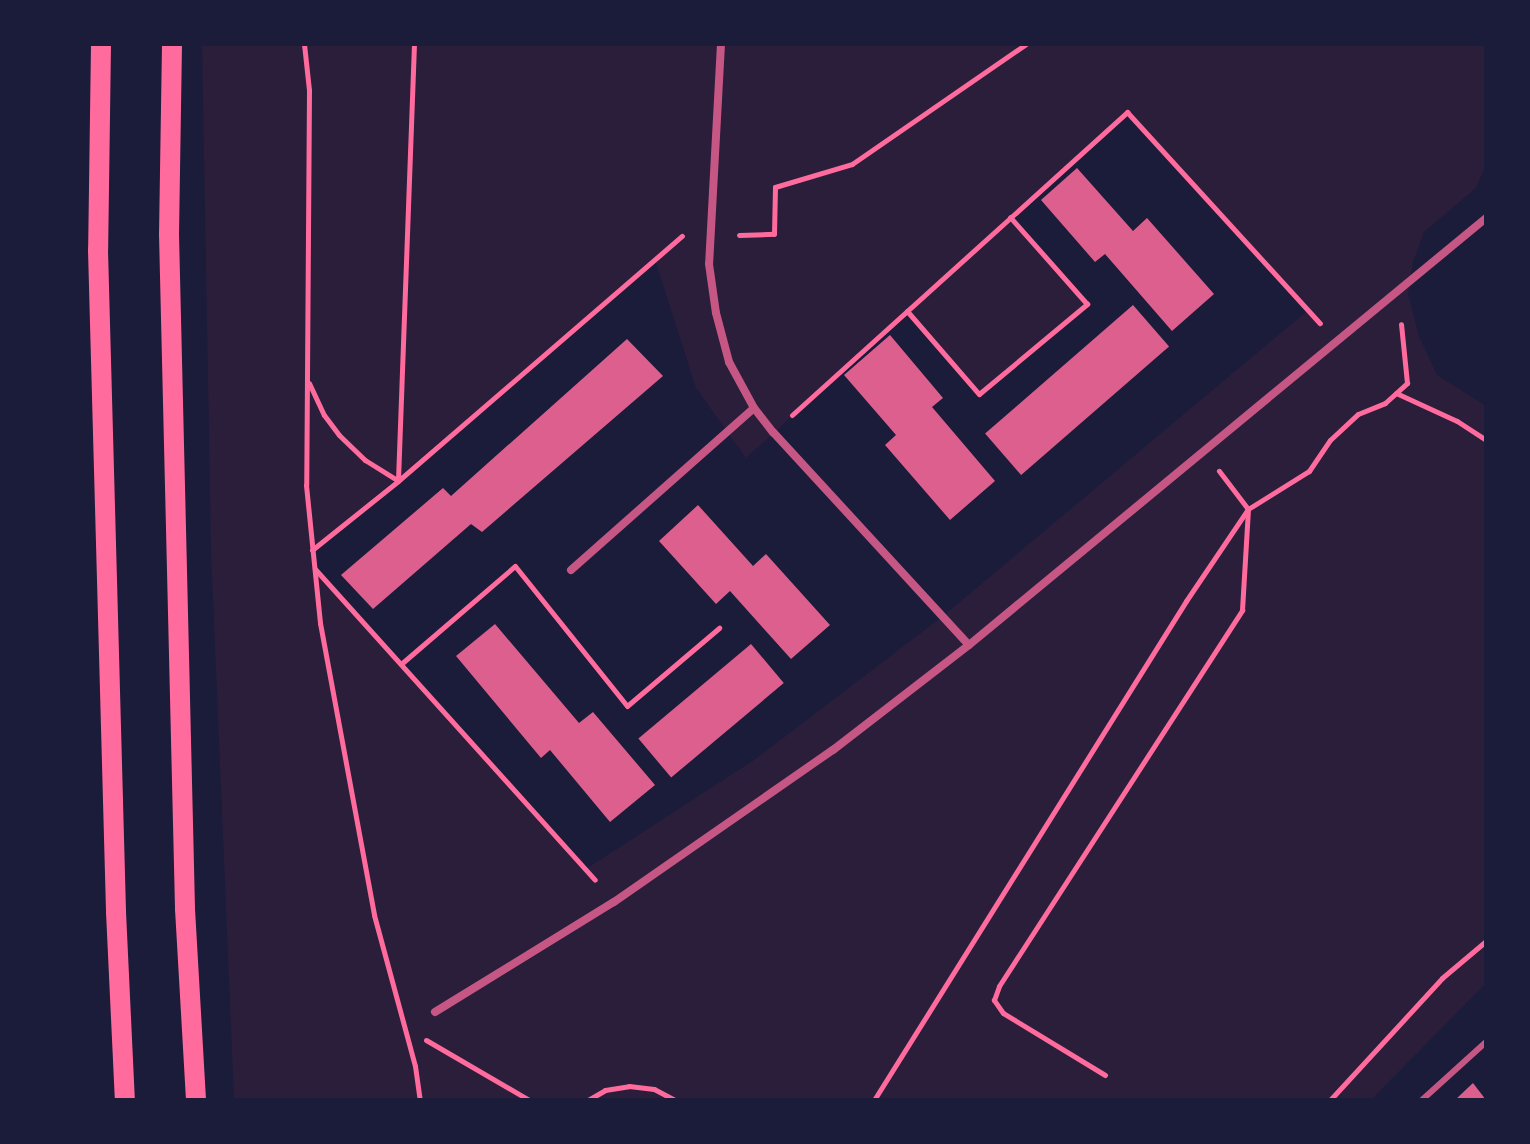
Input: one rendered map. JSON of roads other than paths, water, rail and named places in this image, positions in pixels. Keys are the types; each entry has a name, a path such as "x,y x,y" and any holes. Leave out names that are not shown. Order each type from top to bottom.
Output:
{"main road":[{"path":"101,44 98,250 124,1094"},
{"path":"172,44 169,234 185,909 196,1100"}],"street":[{"path":"721,44 709,264 716,313 729,362 754,408 773,432 969,645"},
{"path":"435,1012 614,902 833,750 969,645 1486,218"},
{"path":"571,570 754,408"}],"lane":[{"path":"1422,1100 1486,1042"}]}
